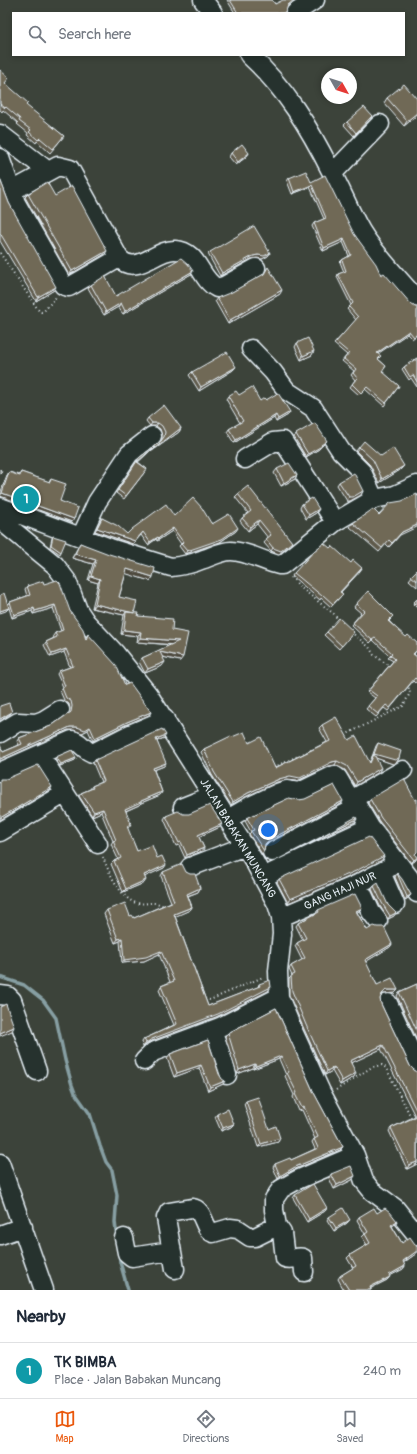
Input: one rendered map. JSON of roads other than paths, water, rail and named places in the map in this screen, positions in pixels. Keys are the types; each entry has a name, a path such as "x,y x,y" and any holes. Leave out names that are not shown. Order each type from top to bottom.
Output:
{"street":[{"path":"203,0 212,12"},
{"path":"297,12 315,0"},
{"path":"250,56 290,99 308,126 333,173 338,187 356,222 368,242 375,252 414,292"},
{"path":"333,173 380,124"},
{"path":"0,134 48,170"},
{"path":"0,158 16,204 65,286 69,287 119,258"},
{"path":"12,191 48,170 58,166 70,169 123,263 130,266 144,262 169,250 185,251 192,256 212,286 217,288 224,286 256,268"},
{"path":"251,349 273,372 287,392 313,408 341,452 362,472 374,499"},
{"path":"81,537 97,502 129,454 152,436"},
{"path":"245,459 273,442 283,441 335,522"},
{"path":"0,507 81,537 171,567 192,563 232,550 260,558 274,564 282,565 335,522 374,499 395,495 417,485"},
{"name":"JALAN BABAKAN MUNCANG","path":"0,520 55,565 66,581 78,610 86,622 128,668 148,694 245,846 277,904 281,917 282,934 278,971 279,997 304,1057 354,1154 368,1186 395,1208 417,1235"},
{"path":"0,733 18,722 36,723 60,710"},
{"path":"0,772 75,740 79,742 87,752 93,753 130,734 165,719"},
{"path":"40,755 98,844"},
{"path":"272,852 355,804 403,770"},
{"path":"228,819 250,806 280,792 286,790 299,792 333,776 338,778 370,827 409,877 417,893"},
{"path":"0,832 64,794"},
{"path":"183,807 212,795"},
{"path":"262,877 370,827"},
{"path":"190,868 245,846"},
{"name":"GANG HAJI NUR","path":"281,917 358,884 398,863"},
{"path":"381,872 395,904"},
{"path":"358,884 371,912 378,921"},
{"path":"0,995 8,996 12,1000 37,1071"},
{"path":"144,1061 153,1052 212,1030 279,997"},
{"path":"388,1003 417,1065"},
{"path":"212,1030 227,1075"},
{"path":"304,1272 303,1258 285,1258 282,1233 277,1226 274,1210 274,1198 281,1189 297,1180 354,1154"},
{"path":"0,1163 23,1227 41,1289"},
{"path":"175,1269 170,1251 166,1218 169,1212 196,1208 200,1211 208,1229 213,1233 230,1228 238,1229 250,1237 255,1237 277,1226"},
{"path":"0,1235 23,1227"},
{"path":"124,1238 127,1253 132,1256 170,1251"}],"waterway":[{"path":"0,977 24,985 43,1000 56,1018 72,1085 75,1093 90,1114 106,1162 112,1170 117,1195 115,1222 117,1238"},
{"path":"119,1252 120,1262 128,1290"}],"place":[{"name":"TK BIMBA","path":"26,499"}]}
